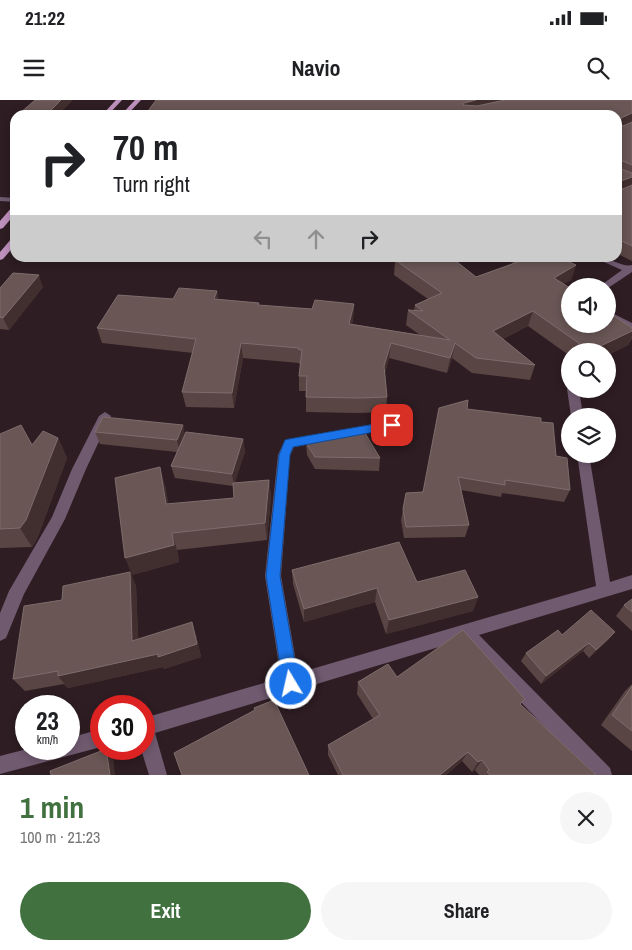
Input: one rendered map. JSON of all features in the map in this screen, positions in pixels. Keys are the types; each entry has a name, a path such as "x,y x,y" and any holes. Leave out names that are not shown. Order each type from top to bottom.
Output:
{"main road":[{"path":"110,110 119,100"},
{"path":"129,110 138,100"},
{"path":"0,226 10,215"},
{"path":"0,257 10,246"}],"street":[{"path":"611,262 630,269"},
{"path":"616,279 630,269"},
{"path":"616,318 632,327"},
{"path":"0,633 17,591 58,519 79,468 105,416"},
{"path":"291,684 273,576 284,455 289,443 392,425"},
{"path":"584,463 604,590"},
{"path":"155,724 632,582"},
{"path":"464,631 602,775"},
{"path":"0,765 19,760"},
{"path":"154,760 158,775"}],"building":[{"path":"35,100 61,100 51,110 24,110"},
{"path":"156,100 476,100 464,103 463,105 477,106 505,100 632,100 632,113 622,118 622,110 149,110"},
{"path":"632,122 632,165 623,161 622,125"},
{"path":"622,169 632,173 632,177 622,181"},
{"path":"632,185 632,246 622,241 622,188"},
{"path":"398,262 457,262 476,277 518,262 569,262 576,265 554,278 561,282 561,331 533,311 493,331 535,365 476,358 455,343 450,358 391,343 384,366 387,397 306,397 307,376 299,376 302,350 299,348 241,343 232,393 182,392 196,339 97,328 118,295 173,299 179,288 217,291 214,299 259,303 258,305 312,309 315,300 354,304 349,324 450,340 408,310 423,311 415,305 442,293"},
{"path":"13,273 39,275 3,318 0,317 0,288"},
{"path":"616,317 632,328 632,331 607,343 579,343 564,333 616,333"},
{"path":"468,400 467,409 541,418 541,422 553,423 556,456 561,457 561,463 567,463 570,490 505,480 505,485 458,477 469,525 406,527 403,509 406,493 423,492 439,408"},
{"path":"103,417 183,425 177,440 95,432"},
{"path":"21,425 32,445 43,431 58,438 26,520 20,528 0,529 0,434"},
{"path":"362,428 380,458 315,457 306,443"},
{"path":"186,432 243,439 232,474 171,466"},
{"path":"160,467 166,504 234,498 233,483 269,480 265,523 172,533 174,545 125,558 115,478"},
{"path":"399,542 417,582 465,570 478,597 389,620 377,588 304,609 292,570"},
{"path":"130,572 132,641 192,622 197,644 158,657 158,654 58,676 58,671 13,679 24,606 62,600 63,586"},
{"path":"632,599 632,612 624,605"},
{"path":"591,610 615,632 596,650 589,643 546,676 526,653 558,630 562,635"},
{"path":"463,630 525,699 520,704 596,775 490,775 482,760 478,762 468,752 440,775 343,775 328,745 380,715 358,682 388,664 397,677"},
{"path":"632,686 632,731 612,715"},
{"path":"274,700 309,775 182,775 174,753 255,710 254,708"},
{"path":"90,755 90,760 108,760 110,775 51,775 50,771"}],"route":[{"path":"291,684 273,576 284,455 289,443 392,425"}]}
